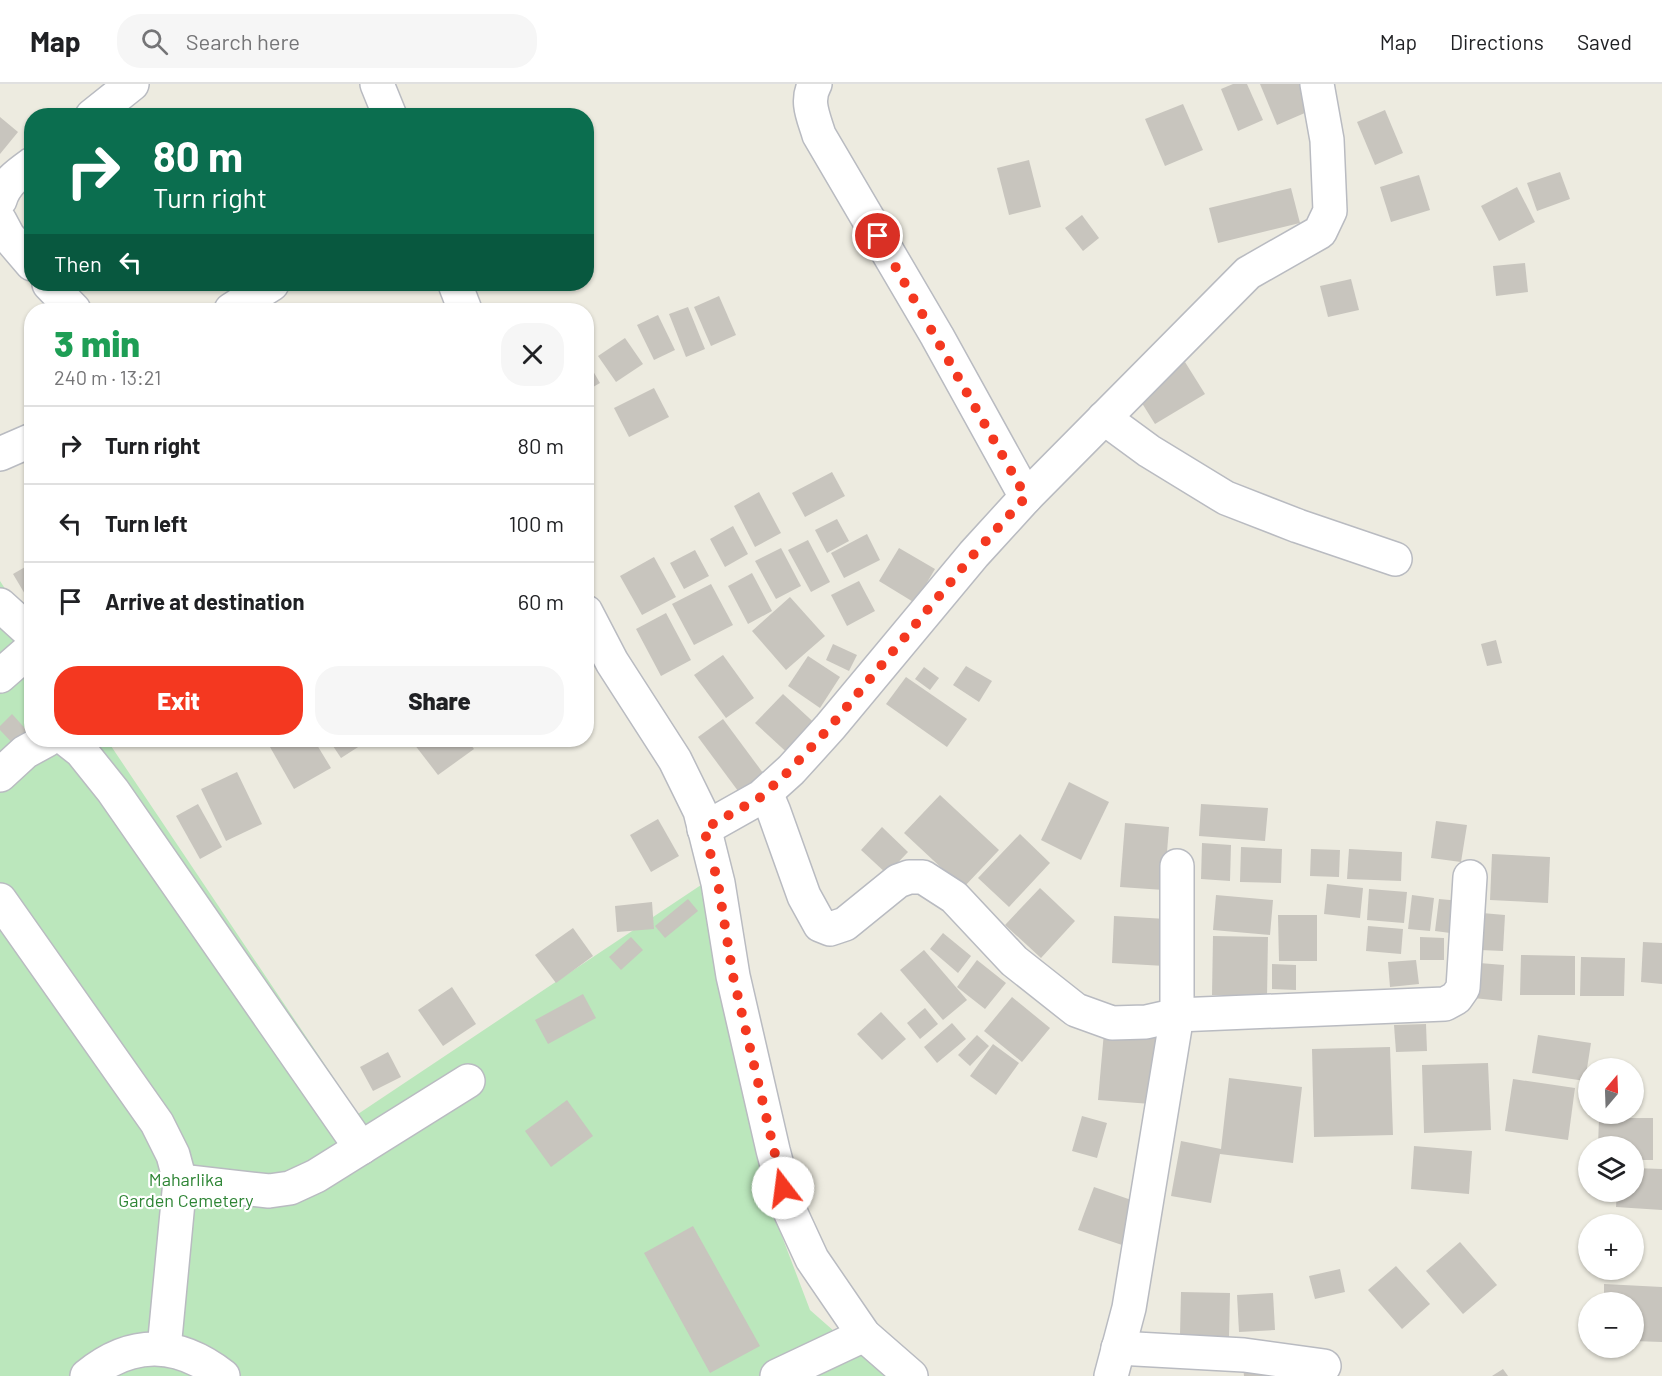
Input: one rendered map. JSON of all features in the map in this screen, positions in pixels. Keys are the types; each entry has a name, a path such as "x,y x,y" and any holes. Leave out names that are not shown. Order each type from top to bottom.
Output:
{"street":[{"path":"102,108 132,84"},
{"path":"377,84 387,108"},
{"path":"815,84 810,108 819,135 937,336 1026,497"},
{"path":"704,829 765,794 830,727 974,554 1026,497 1248,273 1320,232 1330,211 1327,140 1317,84"},
{"path":"0,200 3,190 11,180 24,170"},
{"path":"0,221 8,236 24,255"},
{"path":"56,291 67,303"},
{"path":"242,303 261,291"},
{"path":"1104,418 1149,451 1226,498 1298,526 1395,559"},
{"path":"0,454 24,444"},
{"path":"0,606 24,627"},
{"path":"594,627 612,662 675,760 700,811 718,883 733,976 788,1207 812,1259 864,1335 911,1376"},
{"path":"0,676 24,655"},
{"path":"0,775 25,752 34,747"},
{"path":"76,747 113,791 361,1148"},
{"path":"765,794 774,812 804,896 820,925 830,929 845,924 898,881 909,877 922,877 954,897 1014,961 1076,1010 1112,1023 1146,1022 1177,1015 1445,1004 1456,998 1463,988 1470,877"},
{"path":"1177,866 1177,1015 1129,1308 1115,1362 1244,1356 1324,1366"},
{"path":"0,900 157,1124 173,1155 180,1181 164,1349"},
{"path":"180,1181 269,1191 290,1188 316,1176 468,1081"},
{"path":"777,1376 864,1335"},
{"path":"87,1376 102,1364 122,1354 142,1349 164,1349 185,1353 205,1362 223,1376"}],"green space":[{"name":"Maharlika Garden Cemetery","path":"0,581 24,617 24,747 112,747 358,1114 701,885 742,1038 767,1197 810,1310 885,1376 0,1376"}],"building":[{"path":"1233,84 1247,84 1263,120 1238,131 1221,89"},
{"path":"1260,84 1311,84 1321,106 1277,125"},
{"path":"1183,104 1203,150 1165,166 1145,119"},
{"path":"1385,110 1403,153 1375,165 1357,122"},
{"path":"0,117 18,132 0,154"},
{"path":"1029,160 1041,207 1009,215 997,168"},
{"path":"1560,172 1570,199 1537,211 1527,183"},
{"path":"1419,175 1430,210 1391,222 1380,187"},
{"path":"1517,187 1535,222 1499,241 1481,206"},
{"path":"1291,188 1300,223 1218,243 1209,208"},
{"path":"1082,215 1099,238 1083,251 1065,228"},
{"path":"1525,263 1528,292 1496,296 1493,266"},
{"path":"1351,279 1359,310 1328,317 1320,286"},
{"path":"719,296 736,335 711,346 694,307"},
{"path":"688,307 705,349 686,357 669,314"},
{"path":"658,315 675,350 654,360 637,325"},
{"path":"625,338 643,364 616,382 598,356"},
{"path":"1185,362 1205,394 1155,424 1135,392"},
{"path":"594,373 600,383 594,386"},
{"path":"654,388 669,417 629,437 614,408"},
{"path":"832,472 845,496 805,517 792,493"},
{"path":"759,492 781,533 755,547 734,506"},
{"path":"837,519 849,541 827,553 815,530"},
{"path":"733,526 748,554 725,567 710,539"},
{"path":"867,534 880,560 844,578 831,553"},
{"path":"808,540 830,582 811,592 788,550"},
{"path":"781,548 801,586 776,599 755,561"},
{"path":"899,548 935,569 915,603 879,581"},
{"path":"695,550 709,576 684,589 670,563"},
{"path":"654,557 676,597 642,615 620,576"},
{"path":"24,568 24,593 13,574"},
{"path":"752,573 772,611 748,624 728,586"},
{"path":"859,581 875,611 847,626 831,595"},
{"path":"711,584 733,625 694,645 672,604"},
{"path":"790,597 825,636 786,670 752,631"},
{"path":"666,613 691,660 661,676 636,629"},
{"path":"1496,640 1502,663 1487,666 1481,644"},
{"path":"833,644 857,655 849,671 826,660"},
{"path":"723,655 754,698 726,718 694,675"},
{"path":"808,656 840,677 820,708 788,686"},
{"path":"966,666 992,681 979,702 953,685"},
{"path":"924,667 939,678 930,690 915,679"},
{"path":"906,677 967,719 947,747 886,704"},
{"path":"783,694 821,729 794,759 755,723"},
{"path":"12,714 24,727 24,745 19,750 0,730 0,726"},
{"path":"723,719 766,777 741,795 698,737"},
{"path":"270,747 318,747 331,768 294,789"},
{"path":"334,747 358,747 341,758"},
{"path":"416,747 472,747 474,749 438,775"},
{"path":"237,772 262,824 226,841 201,789"},
{"path":"1069,782 1109,802 1081,860 1041,840"},
{"path":"940,795 999,850 963,888 904,833"},
{"path":"198,804 222,847 200,859 176,816"},
{"path":"1201,804 1268,808 1265,841 1199,836"},
{"path":"658,819 679,856 651,872 630,835"},
{"path":"1436,821 1467,825 1461,862 1431,858"},
{"path":"1125,823 1169,827 1164,890 1120,887"},
{"path":"882,827 908,852 887,874 861,850"},
{"path":"1020,834 1050,863 1009,907 978,878"},
{"path":"1202,843 1231,845 1230,881 1201,879"},
{"path":"1241,847 1282,849 1281,883 1240,882"},
{"path":"1311,849 1340,850 1339,877 1310,876"},
{"path":"1349,849 1402,852 1401,881 1347,879"},
{"path":"1492,854 1550,857 1548,903 1490,900"},
{"path":"1327,884 1363,888 1360,918 1324,914"},
{"path":"1040,888 1075,921 1041,958 1005,925"},
{"path":"1369,889 1407,892 1404,923 1367,920"},
{"path":"1216,895 1273,900 1270,935 1213,930"},
{"path":"1412,895 1434,898 1430,931 1408,929"},
{"path":"688,899 698,911 665,938 655,926"},
{"path":"1439,899 1461,901 1458,934 1435,931"},
{"path":"652,902 654,929 617,932 615,906"},
{"path":"1482,913 1505,915 1503,951 1480,950"},
{"path":"1278,915 1317,915 1317,961 1279,961"},
{"path":"1114,916 1167,919 1165,966 1112,963"},
{"path":"1368,926 1403,929 1401,954 1366,951"},
{"path":"573,928 593,956 556,983 535,955"},
{"path":"943,933 971,956 958,973 930,949"},
{"path":"1213,936 1268,937 1267,997 1212,995"},
{"path":"631,937 643,950 621,970 609,957"},
{"path":"1420,937 1444,938 1444,960 1420,960"},
{"path":"1643,942 1662,943 1662,984 1641,982"},
{"path":"924,950 967,1000 943,1020 900,970"},
{"path":"1521,955 1575,956 1575,995 1520,995"},
{"path":"1581,957 1625,958 1624,996 1580,996"},
{"path":"977,960 1006,983 985,1009 957,987"},
{"path":"1416,960 1419,984 1390,987 1388,962"},
{"path":"1467,962 1504,965 1502,1001 1464,997"},
{"path":"1272,964 1296,965 1296,990 1272,989"},
{"path":"452,987 476,1024 443,1046 418,1010"},
{"path":"583,994 596,1018 548,1044 535,1020"},
{"path":"1012,997 1050,1028 1022,1062 984,1031"},
{"path":"925,1008 938,1024 920,1039 907,1023"},
{"path":"881,1012 906,1039 882,1060 857,1034"},
{"path":"952,1023 966,1039 937,1063 924,1047"},
{"path":"1426,1024 1427,1051 1396,1052 1394,1025"},
{"path":"1104,1032 1157,1037 1151,1104 1098,1100"},
{"path":"977,1035 989,1046 970,1066 958,1055"},
{"path":"1538,1035 1591,1043 1589,1058 1578,1058 1578,1080 1532,1073"},
{"path":"993,1044 1019,1063 996,1095 970,1076"},
{"path":"1390,1047 1393,1135 1314,1137 1312,1049"},
{"path":"388,1052 401,1077 373,1091 360,1067"},
{"path":"1488,1063 1491,1130 1424,1133 1422,1065"},
{"path":"1229,1078 1302,1087 1293,1163 1220,1154 1211,1203 1171,1196 1181,1141 1221,1149"},
{"path":"1513,1079 1575,1088 1568,1140 1505,1131"},
{"path":"567,1100 593,1136 551,1167 525,1131"},
{"path":"1082,1116 1107,1123 1097,1158 1072,1151"},
{"path":"1644,1118 1653,1118 1653,1160 1644,1160 1644,1136 1598,1136 1599,1124 1644,1124"},
{"path":"1414,1146 1472,1151 1469,1194 1411,1189"},
{"path":"1644,1168 1662,1169 1662,1210 1616,1207 1616,1202 1644,1202"},
{"path":"1094,1187 1137,1202 1122,1245 1078,1230"},
{"path":"693,1226 760,1346 710,1373 644,1253"},
{"path":"1460,1242 1497,1285 1463,1314 1426,1271"},
{"path":"1396,1266 1430,1304 1402,1329 1368,1290"},
{"path":"1340,1269 1345,1292 1315,1299 1309,1276"},
{"path":"1604,1284 1662,1287 1662,1342 1644,1341 1644,1292 1604,1292"},
{"path":"1181,1292 1230,1293 1229,1337 1180,1335"},
{"path":"1273,1293 1275,1330 1239,1332 1237,1295"},
{"path":"1243,1367 1276,1376 1244,1376"},
{"path":"1503,1369 1508,1376 1492,1376"}],"route":[{"path":"783,1188 733,976 718,883 704,829 761,797 790,770 830,727 974,554 1026,497 937,336 878,236"}]}
